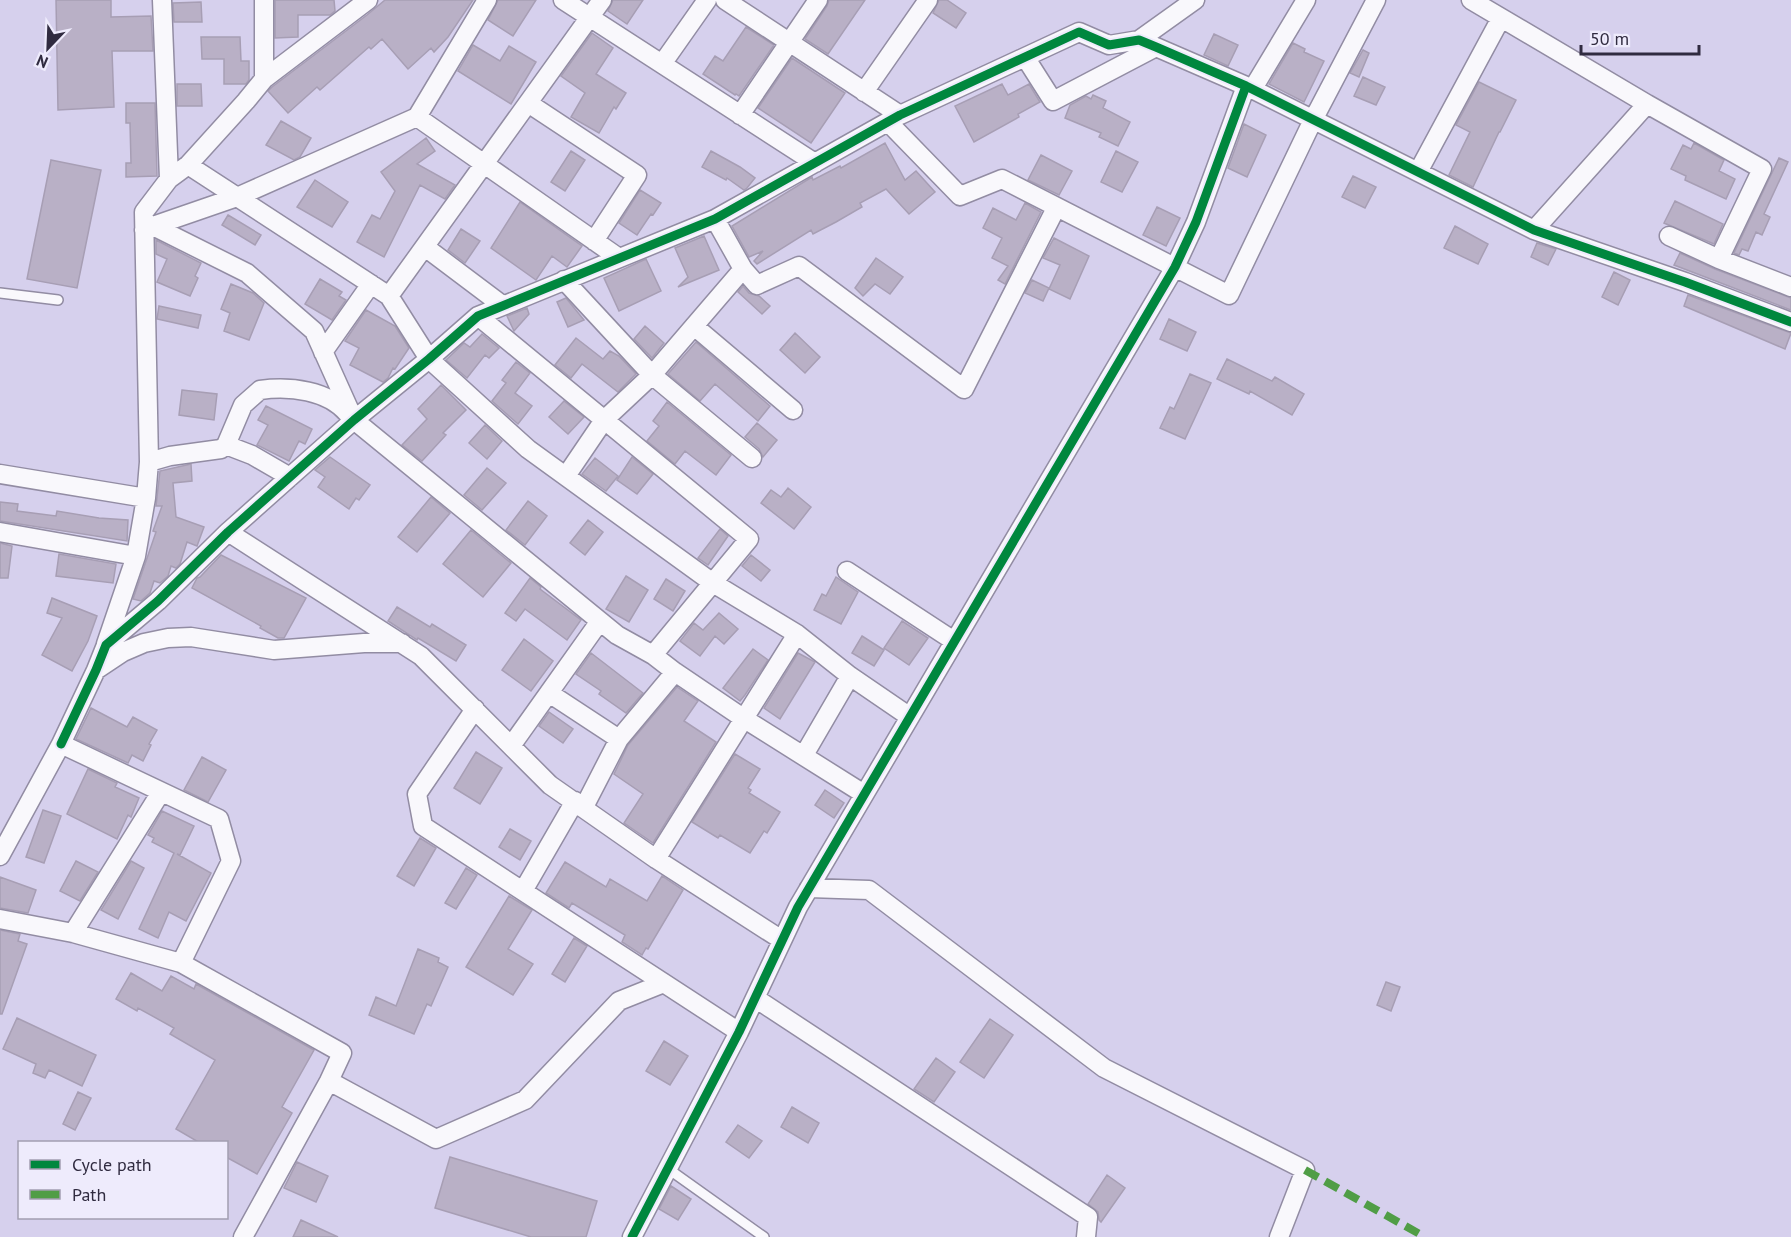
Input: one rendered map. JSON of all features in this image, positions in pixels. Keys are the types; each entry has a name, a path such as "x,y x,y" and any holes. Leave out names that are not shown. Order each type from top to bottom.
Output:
{"street":[{"path":"162,0 169,179"},
{"path":"264,0 264,79"},
{"path":"0,856 61,744 96,670 136,556 146,498 149,462 149,228 144,212 169,179 188,165 264,79 344,9 368,0"},
{"path":"149,228 237,197 417,117 487,0"},
{"path":"562,0 815,163"},
{"path":"389,296 602,0"},
{"path":"662,64 707,0"},
{"path":"725,0 864,92 894,119 960,196 1002,179 1229,295 1313,120 1376,0"},
{"path":"740,115 818,0"},
{"path":"864,92 928,0"},
{"path":"632,1237 739,1032 809,888 1174,267 1196,222 1249,88 1306,0"},
{"path":"1471,0 1762,169 1719,259"},
{"path":"1025,57 1053,100 1147,43 1188,2"},
{"path":"1418,172 1501,18"},
{"path":"106,645 158,601 228,532 354,420 478,316 715,219 894,119 1079,32 1109,45 1147,43 1249,88 1534,231 1685,282 1791,322"},
{"path":"528,103 637,175 594,241"},
{"path":"1534,231 1647,104"},
{"path":"417,117 618,258"},
{"path":"188,165 389,296 429,359 528,449 713,583 797,634 850,676 910,717"},
{"path":"715,219 743,269 757,285 799,266 964,389 1056,208"},
{"path":"149,228 247,273 314,331 354,420"},
{"path":"1669,236 1719,259 1791,287"},
{"path":"425,247 502,305"},
{"path":"566,476 604,420 652,375 743,269"},
{"path":"564,280 652,375 752,458"},
{"path":"323,352 370,284"},
{"path":"478,316 749,539 653,655"},
{"path":"694,327 793,410"},
{"path":"226,445 243,405 260,390 301,389 337,403 354,420 617,635 653,655 743,718 864,794"},
{"path":"149,462 170,456 214,450 226,445 252,455 290,477"},
{"path":"0,474 146,498"},
{"path":"0,532 136,556"},
{"path":"228,532 421,656 550,785 656,860 782,940"},
{"path":"847,571 954,641"},
{"path":"511,746 600,621"},
{"path":"656,860 797,634"},
{"path":"96,670 123,652 144,643 168,638 191,637 274,650 364,643 402,643"},
{"path":"523,891 619,739 675,672"},
{"path":"804,755 850,676"},
{"path":"549,693 619,739"},
{"path":"475,709 417,794 423,826 739,1032"},
{"path":"61,744 219,819 231,861 181,963"},
{"path":"74,933 161,792"},
{"path":"809,888 869,890 1104,1068 1305,1170 1279,1237"},
{"path":"0,919 74,933 181,963 342,1053 329,1081 243,1237"},
{"path":"329,1081 436,1139 525,1100 619,1001 664,983"},
{"path":"755,998 1088,1217 1086,1237"}],"lane":[{"path":"0,293 58,300"},
{"path":"667,1168 764,1237"}],"building":[{"path":"56,0 111,0 111,17 151,16 153,51 112,51 114,107 58,110"},
{"path":"275,0 334,0 335,11 330,15 298,15 298,37 275,38"},
{"path":"385,0 473,0 448,37 434,52 431,48 408,69 382,39 371,49 369,47 320,90 317,87 288,113 268,91"},
{"path":"498,0 536,0 513,36 488,20"},
{"path":"613,0 643,0 627,24 608,11"},
{"path":"829,0 865,0 828,54 805,39"},
{"path":"939,0 947,0 966,13 956,28 933,13"},
{"path":"201,2 202,22 174,22 173,3"},
{"path":"746,27 774,45 739,96 703,74 715,56 723,61"},
{"path":"592,33 613,48 596,74 626,93 616,109 614,107 599,133 571,117 585,93 561,76"},
{"path":"1214,34 1238,45 1228,66 1204,55"},
{"path":"201,37 240,37 241,61 249,61 249,80 246,84 224,84 224,59 202,59"},
{"path":"1293,43 1305,49 1304,52 1324,61 1304,102 1269,84"},
{"path":"473,45 500,61 509,46 536,62 511,104 458,71"},
{"path":"1363,50 1369,53 1359,77 1350,73"},
{"path":"792,58 845,93 811,143 758,108"},
{"path":"1363,77 1385,87 1376,105 1354,96"},
{"path":"1479,82 1516,100 1473,187 1449,175 1470,132 1456,125"},
{"path":"177,84 201,84 202,106 177,106"},
{"path":"1002,84 1008,95 1029,84 1040,102 1018,114 1019,117 974,142 955,106"},
{"path":"1093,95 1106,101 1103,108 1130,122 1118,146 1099,137 1101,133 1065,118 1070,105 1086,96 1091,99"},
{"path":"126,103 155,103 157,176 126,177 126,163 131,163 130,123 126,123"},
{"path":"281,121 311,138 300,157 294,160 266,145"},
{"path":"1244,124 1266,135 1247,177 1228,168"},
{"path":"426,138 435,151 417,164 455,185 445,199 420,185 384,257 357,242 372,215 380,219 395,191 381,172"},
{"path":"885,143 905,180 916,171 935,192 909,214 886,189 860,203 862,207 813,234 811,230 757,264 754,261 763,251 749,257 732,226 812,177 813,180 840,166 841,168"},
{"path":"1694,143 1724,160 1719,171 1735,179 1726,199 1685,180 1686,176 1671,169 1683,145 1691,149"},
{"path":"571,151 585,160 565,191 551,182"},
{"path":"711,151 755,178 747,188 744,190 727,178 726,180 702,167"},
{"path":"1116,151 1138,162 1122,192 1101,182"},
{"path":"1041,155 1072,171 1059,195 1028,180"},
{"path":"1779,158 1788,162 1764,214 1770,217 1762,235 1756,232 1748,251 1742,249 1739,255 1734,253"},
{"path":"51,160 101,170 77,288 27,279"},
{"path":"1353,176 1376,187 1365,208 1342,197"},
{"path":"315,180 348,202 332,227 297,207"},
{"path":"640,190 661,203 637,235 619,223"},
{"path":"1675,201 1723,224 1714,244 1664,223"},
{"path":"520,202 582,246 567,267 552,256 536,280 491,248"},
{"path":"1025,203 1041,212 1005,284 998,280 1008,266 992,258 1002,238 983,228 993,208 1016,220"},
{"path":"1157,207 1180,218 1166,246 1143,235"},
{"path":"228,215 261,235 255,245 222,225"},
{"path":"1455,226 1488,244 1478,264 1444,248"},
{"path":"461,229 480,241 465,263 448,250"},
{"path":"704,236 719,270 678,287 688,277 675,248"},
{"path":"1054,238 1089,256 1070,299 1049,289 1060,265 1043,258"},
{"path":"156,240 201,263 195,276 198,278 190,296 157,282 167,259 156,254"},
{"path":"1537,243 1556,249 1548,265 1531,257"},
{"path":"1680,253 1791,298 1791,310 1674,265"},
{"path":"876,258 903,277 890,294 875,284 863,296 855,288"},
{"path":"646,259 661,291 619,311 604,278"},
{"path":"1614,272 1630,280 1618,305 1602,297"},
{"path":"320,279 342,292 339,296 346,300 332,320 305,304"},
{"path":"1032,280 1049,288 1043,301 1025,293"},
{"path":"231,284 253,293 264,303 249,340 224,331 230,313 221,309"},
{"path":"743,286 749,293 759,296 770,306 762,314 738,292"},
{"path":"1688,295 1791,333 1785,349 1684,306"},
{"path":"566,298 584,320 568,327 557,302"},
{"path":"159,306 201,315 198,328 157,319"},
{"path":"527,308 529,314 514,331 507,316"},
{"path":"366,310 395,326 409,348 383,382 350,365 359,348 345,341"},
{"path":"1169,319 1196,332 1187,351 1160,339"},
{"path":"645,326 664,343 652,358 634,339"},
{"path":"795,333 820,357 805,373 780,350"},
{"path":"482,334 499,348 489,358 485,355 467,378 446,360 464,343 470,347"},
{"path":"576,338 603,359 610,351 619,356 636,374 618,392 582,364 571,378 555,365"},
{"path":"696,342 770,406 758,421 715,384 700,401 668,374"},
{"path":"1227,359 1272,381 1275,377 1304,394 1292,415 1250,391 1249,394 1217,379"},
{"path":"516,362 530,373 515,393 532,406 518,424 492,401 506,383 502,380"},
{"path":"1190,374 1211,383 1185,439 1160,428 1170,407 1174,409"},
{"path":"441,385 466,410 443,433 446,435 422,461 402,445 427,419 418,409"},
{"path":"182,390 217,394 214,420 179,415"},
{"path":"564,401 584,417 568,434 549,417"},
{"path":"667,402 731,455 716,475 685,451 675,464 647,441 659,426 653,421"},
{"path":"266,406 312,429 305,444 299,441 289,461 257,445 268,425 258,420"},
{"path":"757,423 777,440 763,457 759,449 745,437"},
{"path":"485,425 502,441 487,459 469,443"},
{"path":"330,457 370,485 359,500 356,498 349,509 318,487 325,477 315,470"},
{"path":"632,457 653,474 637,494 617,480"},
{"path":"595,458 618,476 606,491 582,474"},
{"path":"191,464 192,481 173,483 176,517 204,527 197,546 187,542 180,564 176,568 171,566 168,576 160,583 154,581 150,593 141,601 133,599 156,532 153,531 162,506 156,506 160,471"},
{"path":"487,468 506,483 482,510 464,495"},
{"path":"788,488 811,507 794,529 761,503 771,490 781,497"},
{"path":"431,497 450,513 417,552 398,537"},
{"path":"528,501 547,516 525,545 506,530"},
{"path":"0,502 18,504 17,511 56,516 57,511 128,520 127,541 0,521"},
{"path":"588,520 603,532 585,555 570,543"},
{"path":"720,529 728,536 708,565 698,558"},
{"path":"471,530 511,563 483,597 443,564"},
{"path":"0,543 12,546 8,578 0,578"},
{"path":"59,554 116,564 113,583 56,576"},
{"path":"221,555 306,598 284,638 278,638 260,628 261,626 192,588 197,578"},
{"path":"751,555 770,570 761,581 742,566"},
{"path":"626,576 648,590 629,622 606,609"},
{"path":"836,577 858,592 841,624 814,610 822,594 826,596"},
{"path":"530,578 541,587 540,589 581,620 567,640 525,609 516,621 505,613"},
{"path":"666,579 685,591 673,611 654,599"},
{"path":"52,598 97,616 88,641 72,671 42,655 62,618 47,613"},
{"path":"397,607 430,627 432,624 466,645 456,661 388,621"},
{"path":"719,613 738,629 724,644 715,636 700,656 680,641 694,623 703,630"},
{"path":"902,621 928,638 909,665 884,648"},
{"path":"862,636 884,650 874,666 852,653"},
{"path":"524,639 553,661 531,691 502,670"},
{"path":"753,649 768,660 740,701 723,688"},
{"path":"591,653 643,693 626,713 599,694 601,691 576,674"},
{"path":"798,653 815,662 780,719 764,708"},
{"path":"677,687 698,701 684,721 716,742 653,843 624,823 643,794 614,774 628,745"},
{"path":"91,708 127,727 133,717 157,730 143,761 132,755 128,763 76,739"},
{"path":"549,712 573,729 563,743 539,726"},
{"path":"476,752 502,768 480,804 454,788"},
{"path":"735,754 760,769 748,788 751,790 749,793 780,812 767,833 764,831 750,853 720,835 718,838 692,822"},
{"path":"202,757 226,770 208,802 184,790"},
{"path":"88,769 117,783 115,787 139,798 131,817 128,815 117,839 67,814"},
{"path":"825,790 844,803 834,818 815,805"},
{"path":"43,810 61,816 44,863 26,857"},
{"path":"162,811 194,826 180,855 177,854 211,873 186,921 169,912 158,938 139,929 174,853 152,842 154,838 148,835"},
{"path":"510,829 531,841 520,860 499,847"},
{"path":"420,838 436,848 414,886 397,876"},
{"path":"76,861 98,872 80,901 60,891"},
{"path":"131,861 144,868 118,919 101,910"},
{"path":"565,862 606,887 610,879 647,901 662,876 683,890 648,949 646,948 642,955 622,942 625,935 572,903 569,908 546,893"},
{"path":"466,868 477,875 456,909 445,903"},
{"path":"0,877 36,890 28,913 0,908"},
{"path":"509,896 532,910 508,949 533,964 513,995 466,967"},
{"path":"0,930 20,934 18,941 27,944 2,1014 0,1014"},
{"path":"574,938 587,946 565,982 552,974"},
{"path":"418,949 439,958 438,962 448,967 431,1006 427,1004 414,1034 369,1015 376,997 396,1006"},
{"path":"131,973 162,991 171,976 194,989 196,984 314,1050 282,1107 292,1113 257,1174 228,1158 228,1141 197,1141 176,1129 215,1060 170,1034 174,1028 116,999"},
{"path":"1386,982 1400,987 1391,1011 1377,1005"},
{"path":"17,1018 96,1055 82,1086 49,1070 45,1078 33,1073 36,1064 3,1049"},
{"path":"990,1019 1013,1035 984,1078 960,1062"},
{"path":"664,1041 688,1056 670,1085 646,1071"},
{"path":"936,1058 955,1072 934,1102 914,1089"},
{"path":"78,1092 91,1098 75,1130 63,1124"},
{"path":"792,1107 819,1123 808,1143 781,1127"},
{"path":"738,1125 762,1141 749,1158 726,1142"},
{"path":"450,1157 597,1201 586,1237 531,1237 435,1208"},
{"path":"297,1162 328,1176 316,1202 284,1188"},
{"path":"1107,1175 1125,1188 1101,1222 1098,1212 1088,1204"},
{"path":"671,1186 691,1199 678,1220 659,1209"},
{"path":"301,1220 338,1237 293,1237"}],"marked path":[{"path":"1305,1170 1425,1237"}],"cycle path":[{"path":"61,744 106,645 158,601 228,532 354,420 478,316 715,219 900,115 1079,32 1109,45 1139,40 1246,86 1534,230 1685,282 1791,322"},
{"path":"632,1237 739,1032 798,907 1175,267 1196,222 1246,86"}]}
